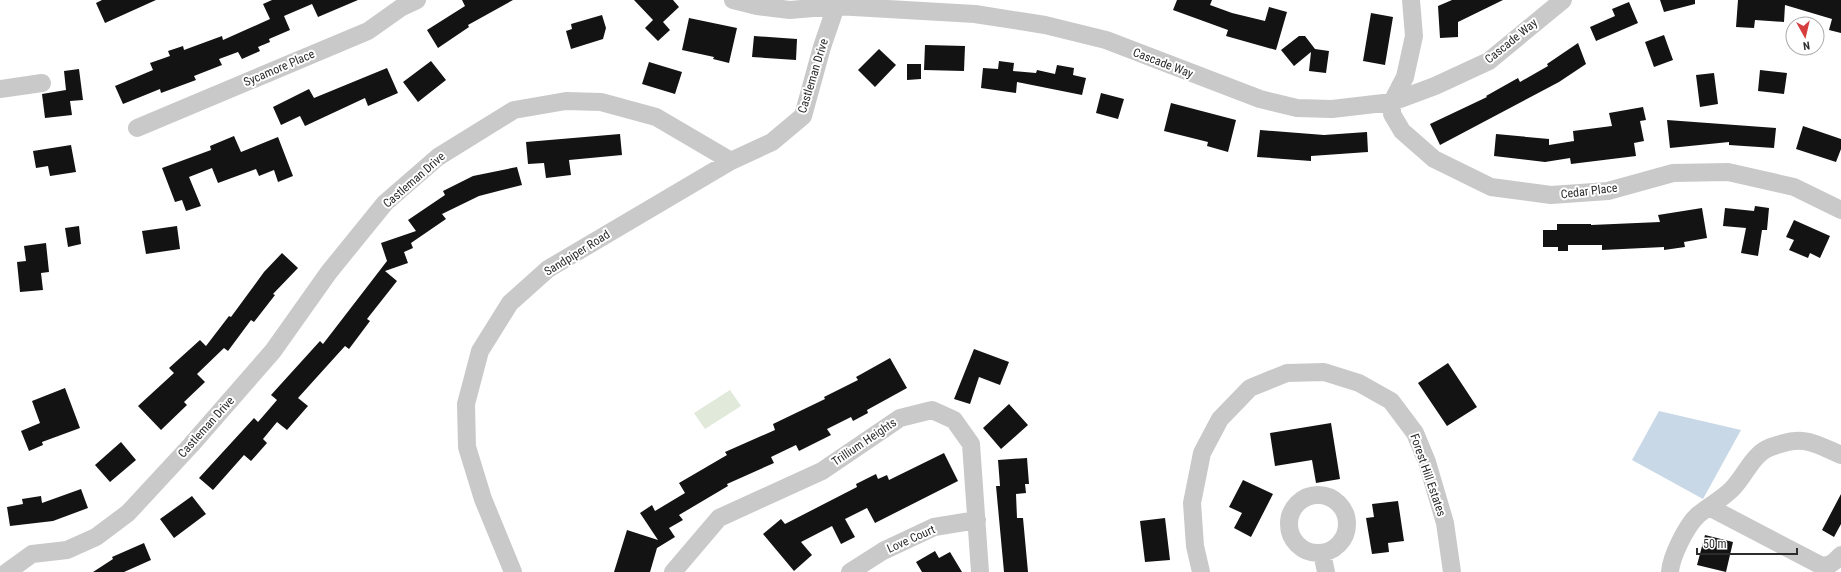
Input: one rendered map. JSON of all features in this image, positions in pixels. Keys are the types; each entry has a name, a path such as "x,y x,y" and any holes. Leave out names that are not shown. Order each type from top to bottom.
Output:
{"street":[{"name":"Sycamore Place","path":"137,128 368,31 402,8 417,0"},
{"name":"Cascade Way","path":"733,0 757,6 790,10 839,3 975,14 1045,25 1106,40 1233,90 1260,99 1297,108 1339,109 1392,102 1435,86 1489,61 1563,0"},
{"path":"1392,102 1405,78 1414,36 1411,0"},
{"name":"Castleman Drive","path":"7,572 32,554 67,550 96,537 128,513 191,445 273,351 329,272 385,203 438,157 514,110 566,101 601,102 656,117 731,161 772,142 803,116 822,47 839,3"},
{"path":"0,88 42,83"},
{"name":"Cedar Place","path":"1392,102 1392,114 1402,131 1407,136 1434,159 1491,187 1551,195 1608,191 1673,173 1728,172 1794,187 1841,210"},
{"name":"Sandpiper Road","path":"513,572 483,499 467,447 466,404 480,351 510,303 548,269 731,161"},
{"name":"Forest Hill Estates","path":"1202,572 1195,546 1192,503 1202,453 1220,419 1250,388 1287,373 1324,372 1359,383 1391,401 1415,433 1427,462 1445,523 1452,572"},
{"name":"Trillium Heights","path":"673,572 719,518 822,471 900,418 932,410 954,420 971,444 980,572"},
{"path":"1670,572 1671,561 1683,538 1697,517 1732,489 1755,458 1770,448 1802,440 1820,444 1841,455"},
{"path":"1709,507 1820,565 1826,566 1834,563 1841,555"},
{"name":"Love Court","path":"850,572 883,551 934,527 977,520"},
{"path":"1322,553 1326,572"}],"shaded area":[{"path":"730,390 741,406 705,429 694,413"}],"water":[{"path":"1659,411 1741,430 1703,499 1632,460"}],"building":[{"path":"102,0 156,0 105,23 96,3"},
{"path":"272,0 358,0 318,17 312,4 284,16 290,30 269,39 270,42 258,47 260,51 242,59 238,52 219,59 222,65 194,76 196,80 161,93 160,89 123,104 115,86 153,70 150,63 170,56 168,51 183,46 184,50 222,36 223,40 270,19 263,4"},
{"path":"462,0 513,0 468,25 469,27 438,48 427,30 465,6"},
{"path":"634,0 673,0 679,7 663,22 670,30 658,41 645,28 653,20"},
{"path":"1177,0 1212,0 1210,5 1232,13 1265,21 1269,7 1287,12 1276,50 1226,36 1228,30 1173,10"},
{"path":"1452,0 1503,0 1458,22 1458,37 1440,38 1438,6"},
{"path":"1660,0 1695,0 1695,4 1664,12"},
{"path":"1738,0 1841,0 1841,33 1829,30 1832,19 1785,5 1784,22 1755,20 1754,28 1736,27"},
{"path":"1629,2 1638,23 1596,41 1590,27 1615,16 1612,9"},
{"path":"1371,13 1393,17 1385,65 1363,61"},
{"path":"602,15 606,28 603,39 571,49 566,31 572,29 571,24"},
{"path":"689,18 737,28 729,63 713,59 714,57 682,50"},
{"path":"1664,35 1673,60 1654,67 1645,42"},
{"path":"754,36 797,39 796,60 752,57"},
{"path":"1299,36 1305,36 1315,49 1329,51 1326,73 1309,71 1311,52 1294,66 1281,50"},
{"path":"1578,43 1586,64 1559,82 1440,145 1430,124 1487,97 1486,96 1518,78 1520,82 1548,66 1547,64"},
{"path":"925,45 965,46 964,71 924,70"},
{"path":"879,49 896,65 875,87 858,70"},
{"path":"431,61 446,80 418,102 403,82"},
{"path":"999,61 1014,63 1013,71 1036,73 1037,70 1055,74 1057,65 1074,68 1073,75 1086,78 1082,95 1017,82 1016,93 981,88 983,68 998,69"},
{"path":"649,62 682,72 675,94 642,84"},
{"path":"907,64 921,64 921,79 907,80"},
{"path":"387,68 398,93 368,106 365,98 305,126 300,116 281,125 273,107 309,89 314,98"},
{"path":"79,69 83,100 70,101 72,115 45,118 42,94 66,90 64,71"},
{"path":"1760,70 1787,73 1784,94 1758,91"},
{"path":"1714,73 1718,104 1700,107 1696,75"},
{"path":"1101,93 1124,99 1118,119 1096,113"},
{"path":"1171,103 1236,120 1228,152 1207,146 1208,142 1164,131"},
{"path":"1643,107 1646,120 1640,121 1644,141 1634,143 1636,156 1571,164 1570,158 1545,162 1494,156 1496,134 1549,139 1549,145 1574,141 1573,131 1612,126 1609,113"},
{"path":"1667,120 1776,128 1774,148 1729,145 1729,142 1670,148"},
{"path":"1803,126 1841,139 1841,149 1836,162 1796,149"},
{"path":"1260,130 1324,135 1367,132 1368,152 1311,156 1311,161 1257,157"},
{"path":"620,134 622,155 569,160 571,175 546,178 544,163 528,164 526,142"},
{"path":"234,136 241,152 278,137 293,176 278,182 274,170 259,176 256,169 218,183 212,168 189,177 201,206 186,211 182,200 175,202 162,168 211,150 210,146"},
{"path":"71,145 76,172 50,176 48,166 36,168 33,151"},
{"path":"517,167 522,185 479,196 442,214 446,219 411,243 413,248 404,252 408,263 385,271 397,281 367,319 370,321 349,349 345,346 298,398 308,406 287,430 277,422 263,439 267,443 251,461 244,455 213,490 199,478 254,418 258,422 277,400 271,395 320,341 323,344 387,261 381,243 416,231 408,220 445,195 443,191 473,176"},
{"path":"1755,206 1769,208 1767,230 1762,230 1758,256 1741,253 1746,228 1723,226 1725,208 1754,211"},
{"path":"1702,208 1707,238 1684,242 1685,247 1664,250 1664,247 1602,250 1602,245 1568,245 1568,251 1558,251 1558,247 1543,247 1543,230 1557,230 1557,224 1591,225 1660,222 1658,215"},
{"path":"1794,220 1830,236 1820,258 1810,253 1808,258 1789,250 1794,240 1786,237"},
{"path":"79,226 81,244 68,247 65,228"},
{"path":"177,226 180,249 146,254 142,231"},
{"path":"46,243 49,272 41,273 43,290 20,292 17,262 26,261 24,246"},
{"path":"282,253 298,268 273,294 275,295 254,322 251,320 228,351 224,348 197,374 205,382 184,402 187,405 161,430 138,406 174,373 169,368 200,340 206,346 229,316 231,317 264,272"},
{"path":"974,349 1009,362 1000,385 979,377 970,404 954,399"},
{"path":"890,358 907,388 867,410 868,413 853,421 851,417 827,429 831,435 799,451 796,445 771,457 774,463 727,484 728,486 679,515 683,520 669,528 675,537 657,548 650,572 614,572 627,530 658,540 640,513 652,505 655,511 685,493 679,483 727,455 725,452 775,430 773,424 825,399 824,397 858,380 856,377"},
{"path":"1448,363 1477,407 1447,426 1418,383"},
{"path":"65,388 80,428 42,442 43,445 29,451 21,431 40,423 32,401"},
{"path":"1009,404 1028,425 1001,449 983,428"},
{"path":"1331,423 1340,479 1316,483 1312,460 1275,466 1270,433"},
{"path":"121,442 136,460 110,482 95,465"},
{"path":"944,453 958,481 875,523 867,508 845,519 855,537 841,544 832,526 801,542 812,555 794,571 763,534 781,519 785,524 857,487 856,484 876,474 878,479 887,475 889,480"},
{"path":"1027,458 1029,484 1025,484 1026,493 1016,494 1017,518 1023,518 1028,572 1004,572 996,486 1000,486 998,460"},
{"path":"1243,480 1273,494 1251,537 1234,528 1242,513 1229,507"},
{"path":"81,489 88,508 53,521 10,526 7,507 23,504 22,499 41,496 42,503"},
{"path":"1841,494 1841,524 1834,537 1822,530"},
{"path":"192,496 206,514 174,538 160,519"},
{"path":"1398,501 1404,541 1388,543 1389,552 1372,554 1366,518 1374,517 1372,504"},
{"path":"1165,518 1170,560 1145,562 1140,521"},
{"path":"1705,535 1733,542 1726,572 1697,565"},
{"path":"144,543 151,560 124,572 93,572 113,559 112,557"},
{"path":"935,551 939,558 950,552 962,572 922,572 916,562"}]}
